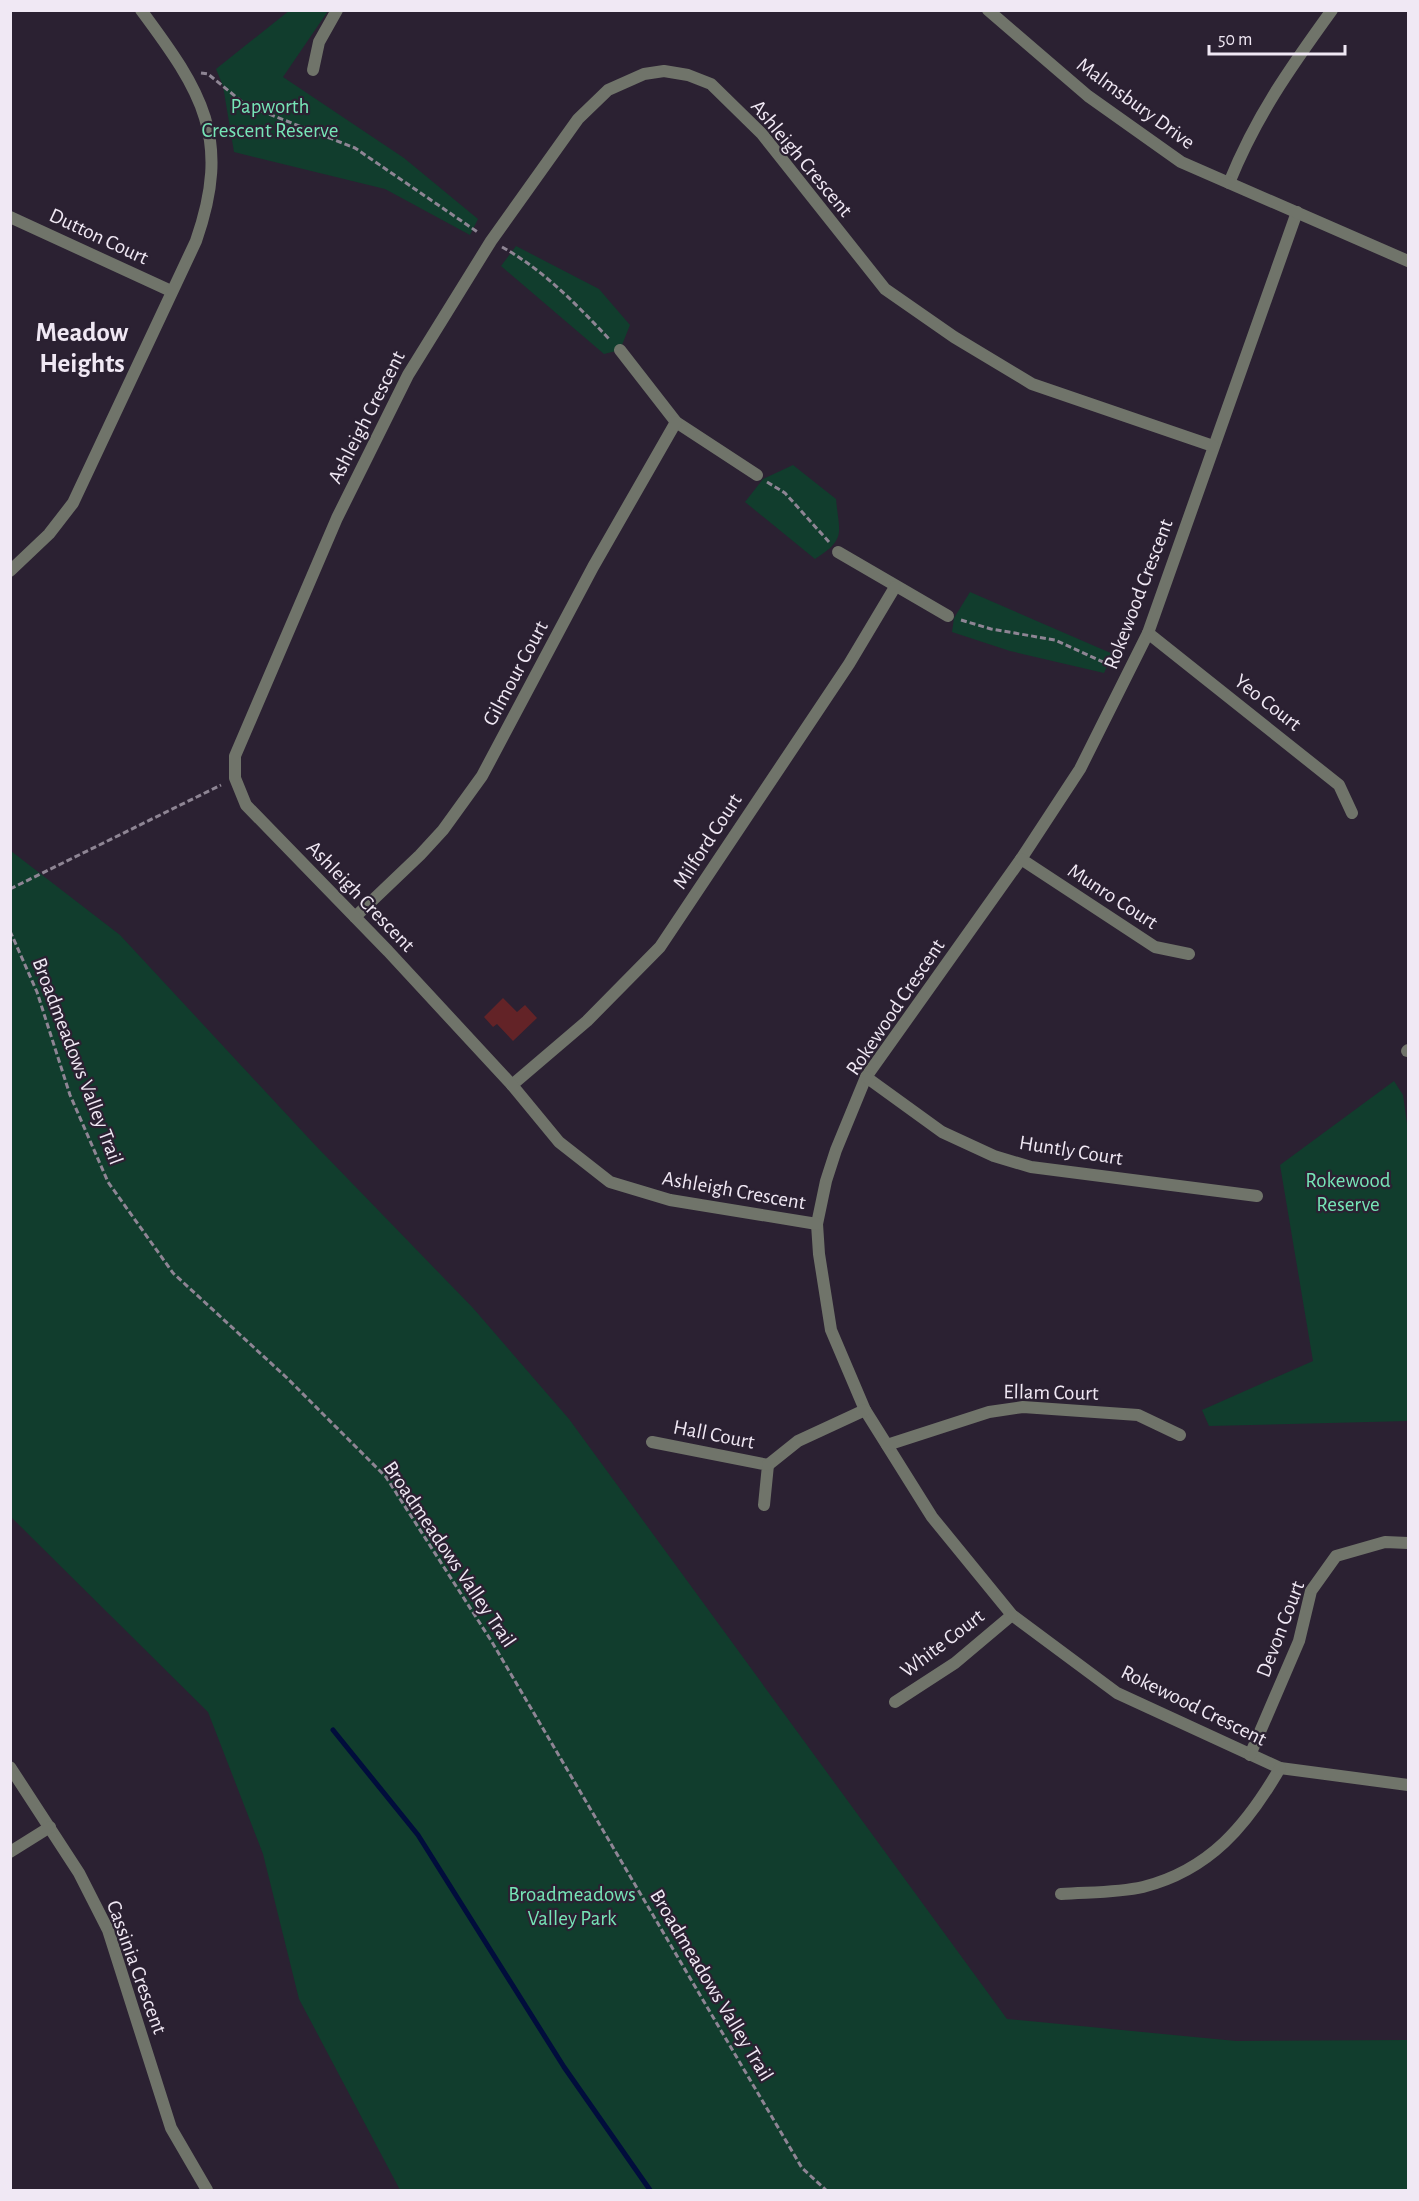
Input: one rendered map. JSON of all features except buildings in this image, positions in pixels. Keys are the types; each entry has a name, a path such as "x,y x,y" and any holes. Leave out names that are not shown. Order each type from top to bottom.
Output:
{"street":[{"path":"10,571 50,534 73,503 196,241 211,188 210,137 201,101 186,72 141,10"},
{"path":"313,70 319,42 337,10"},
{"name":"Malmsbury Drive","path":"988,10 1097,103 1181,162 1408,261"},
{"path":"1229,183 1246,140 1274,91 1332,10"},
{"name":"Ashleigh Crescent","path":"817,1224 670,1200 610,1182 559,1142 513,1085 246,805 235,778 235,756 336,518 408,375 491,241 578,119 608,90 644,74 664,71 688,75 711,84 762,134 885,289 954,338 1032,384 1213,446"},
{"name":"Rokewood Crescent","path":"1297,212 1148,633 1130,674 1080,769 1021,859 866,1077 833,1160 817,1224 819,1254 831,1330 865,1410 932,1517 1012,1615 1117,1693 1280,1768 1408,1785"},
{"name":"Dutton Court","path":"10,218 171,291"},
{"path":"620,350 676,423 757,475"},
{"name":"Gilmour Court","path":"355,918 443,830 483,776 592,567 676,423"},
{"path":"838,552 948,616"},
{"name":"Milford Court","path":"513,1085 587,1021 660,946 849,663 895,587"},
{"name":"Yeo Court","path":"1148,633 1339,785 1352,813"},
{"name":"Munro Court","path":"1021,859 1155,946 1189,954"},
{"name":"Huntly Court","path":"866,1077 942,1132 994,1156 1031,1167 1257,1196"},
{"name":"Ellam Court","path":"887,1444 989,1412 1023,1407 1138,1415 1180,1435"},
{"name":"Hall Court","path":"764,1505 768,1465 798,1441 865,1410"},
{"name":"Hall Court","path":"652,1442 768,1465"},
{"name":"Devon Court","path":"1250,1755 1299,1641 1311,1591 1336,1556 1385,1542 1408,1543"},
{"name":"White Court","path":"895,1702 955,1663 1012,1615"},
{"name":"Cassinia Crescent","path":"10,1767 79,1873 108,1930 171,2128 207,2190"},
{"path":"1060,1894 1142,1887 1186,1870 1228,1841 1257,1809 1280,1768"},
{"path":"10,1852 50,1827"}],"path":[{"path":"186,72 208,74 246,105 355,148 420,190 491,241 527,261 572,298 620,350"},
{"path":"757,475 784,494 838,552"},
{"path":"948,616 991,629 1055,640 1130,674"},
{"path":"10,889 235,778"},
{"name":"Broadmeadows Valley Trail","path":"10,931 37,992 70,1095 108,1182 173,1273 286,1377 386,1477 492,1642 802,2168 826,2190"}],"green space":[{"name":"Papworth Crescent Reserve","path":"290,10 328,11 283,77 404,158 478,219 470,235 385,189 234,152 223,86 216,69"},
{"path":"516,246 599,289 630,325 620,350 604,354 501,266"},
{"path":"793,465 836,499 839,534 832,546 815,559 745,502 763,479"},
{"path":"970,592 1113,654 1104,673 1010,651 952,632 954,618"},
{"name":"Broadmeadows Valley Park","path":"11,851 120,935 315,1145 473,1308 569,1419 1007,2019 1236,2041 1408,2040 1408,2190 400,2190 299,1999 263,1854 208,1712 11,1517"},
{"name":"Rokewood Reserve","path":"1394,1081 1403,1095 1408,1131 1408,1421 1209,1426 1202,1410 1313,1361 1280,1165"}],"waterway":[{"path":"333,1730 418,1835 564,2067 650,2190"}],"district":[{"name":"Meadow Heights","path":"82,348"}]}
